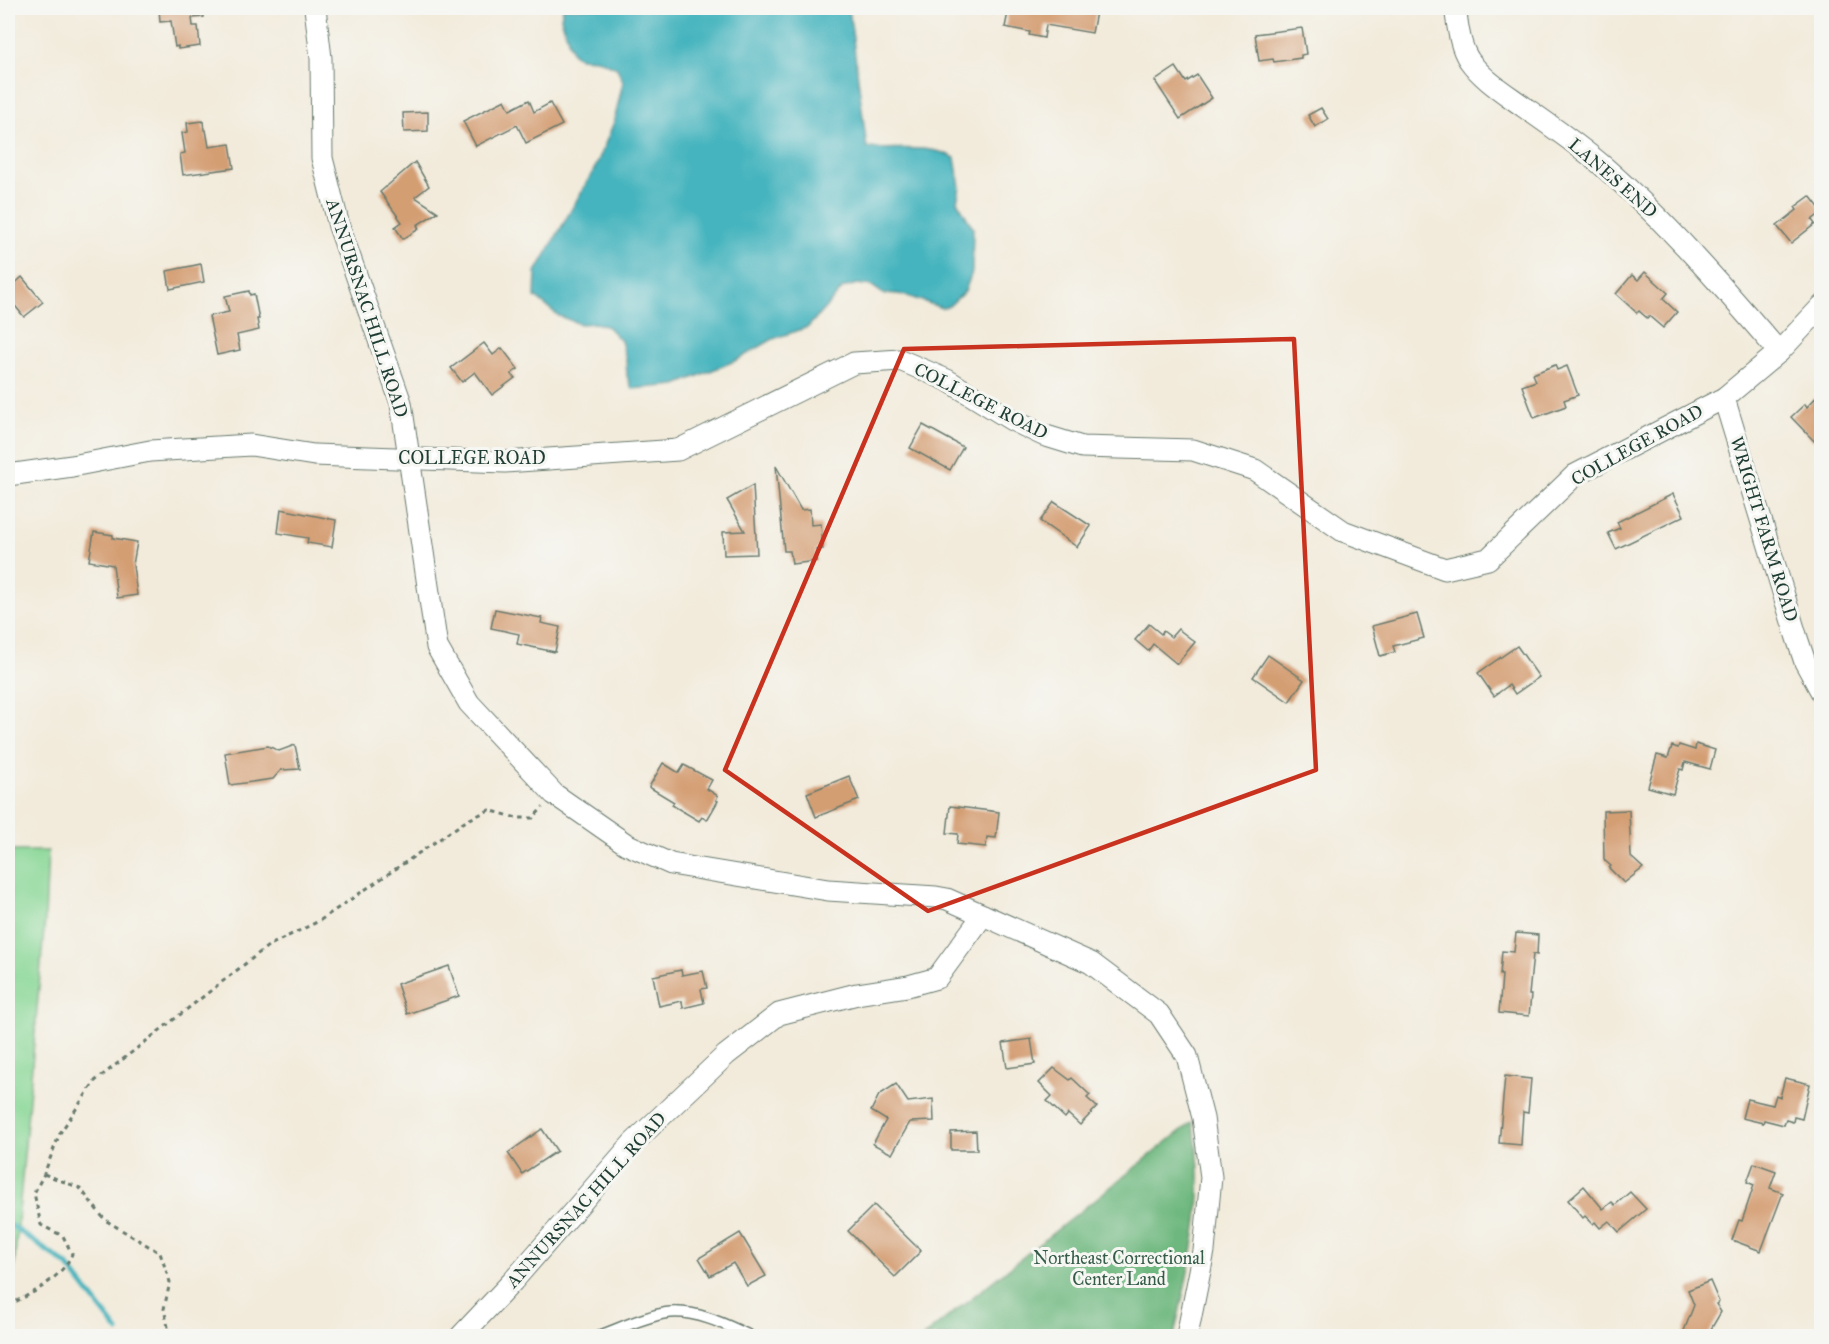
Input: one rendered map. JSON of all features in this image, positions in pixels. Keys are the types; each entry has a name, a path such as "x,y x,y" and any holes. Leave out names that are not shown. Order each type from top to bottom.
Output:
{"street":[{"name":"ANNURSNAC HILL ROAD","path":"315,8 321,58 322,158 339,226 401,403 437,646 469,704 554,794 626,844 671,864 828,890 936,897 983,915 1091,963 1159,1014 1187,1056 1203,1118 1211,1177 1204,1251 1187,1336"},
{"name":"LANES END","path":"1455,8 1460,36 1469,59 1488,81 1581,147 1606,169 1691,251 1779,352"},
{"name":"COLLEGE ROAD","path":"8,475 150,451 251,445 314,455 505,462 678,450 854,363 900,360 947,380 1032,430 1082,447 1193,450 1255,470 1342,531 1445,569 1488,559 1575,475 1724,398 1779,352 1821,306"},
{"name":"WRIGHT FARM ROAD","path":"1724,398 1796,635 1805,662 1821,693"},
{"name":"ANNURSNAC HILL ROAD","path":"461,1336 513,1281 633,1143 726,1055 779,1014 937,978 983,915"}],"lane":[{"path":"599,1336 640,1320 667,1313 703,1316 750,1336"}],"path":[{"path":"8,1305 30,1295 68,1265 72,1254 63,1236 41,1225 34,1193 60,1133 95,1081 268,946 319,921 466,821 489,810 517,818 533,818 554,794"},
{"path":"44,1174 80,1188 105,1220 160,1253 170,1282 164,1309 170,1336"}],"highlighted area":[{"path":"1294,339 1316,770 928,911 725,770 904,349"}],"green space":[{"path":"8,851 48,851 45,919 8,1336"},
{"name":"Northeast Correctional Center Land","path":"1192,1122 1197,1149 1199,1203 1196,1230 1174,1336 924,1336"}],"water":[{"path":"563,8 849,8 867,148 923,149 944,153 955,158 960,187 957,201 973,228 972,272 965,291 949,306 942,308 904,295 885,295 872,286 857,284 843,288 808,327 773,339 737,360 676,385 632,389 627,376 626,359 621,341 608,327 596,323 580,324 559,316 535,297 536,272 596,166 614,122 623,82 617,68 597,59 580,58 572,52 561,18"}],"building":[{"path":"159,8 203,8 204,17 192,18 193,26 198,26 200,46 178,49 178,46 175,47 171,21 160,22"},
{"path":"1009,8 1072,8 1096,12 1092,33 1046,25 1044,38 1029,35 1030,32 1005,27"},
{"path":"1302,28 1306,54 1301,55 1301,58 1274,62 1273,59 1259,61 1255,34"},
{"path":"1176,67 1186,82 1197,75 1212,98 1180,119 1155,81"},
{"path":"505,100 510,110 529,100 534,112 550,103 562,125 526,143 517,125 476,146 463,121"},
{"path":"1321,108 1328,119 1315,127 1308,115"},
{"path":"428,112 428,131 404,132 403,113"},
{"path":"203,121 209,147 230,144 234,168 183,175 180,154 185,153 182,133 188,132 187,123"},
{"path":"415,162 429,186 415,197 438,212 417,225 419,229 403,239 395,227 402,222 380,192"},
{"path":"1810,196 1821,213 1812,220 1815,224 1791,243 1777,226 1797,210 1795,207"},
{"path":"201,264 204,282 170,289 167,271"},
{"path":"1645,272 1668,293 1663,299 1677,312 1663,328 1649,316 1647,318 1639,311 1637,313 1616,294 1632,275 1638,280"},
{"path":"22,277 43,302 24,317 8,297 8,290"},
{"path":"249,291 250,295 254,294 259,330 237,335 240,350 217,355 209,316 229,312 225,296"},
{"path":"484,343 493,355 502,348 518,369 511,374 515,378 492,395 475,372 462,382 451,368"},
{"path":"1555,365 1557,370 1567,366 1578,395 1564,400 1566,406 1534,418 1522,386 1536,381 1533,374"},
{"path":"1821,392 1821,433 1814,441 1791,417 1805,404 1807,407"},
{"path":"923,425 963,447 950,470 910,448"},
{"path":"776,466 801,510 810,509 811,525 821,524 823,549 816,550 817,561 792,564 790,551 784,551"},
{"path":"753,485 757,554 724,555 723,532 745,531 727,500"},
{"path":"1673,494 1684,516 1616,549 1608,533 1620,528 1617,522"},
{"path":"1054,502 1091,526 1077,547 1040,521"},
{"path":"281,509 336,520 332,547 307,543 308,538 278,533"},
{"path":"94,532 137,542 133,565 137,595 117,598 113,565 89,561"},
{"path":"495,609 542,618 541,623 560,627 555,652 517,644 519,634 491,628"},
{"path":"1417,614 1424,638 1393,646 1395,652 1380,656 1372,626"},
{"path":"1149,624 1161,634 1163,631 1171,637 1178,629 1195,642 1177,664 1153,644 1148,651 1135,640"},
{"path":"1517,646 1539,677 1515,694 1509,685 1494,696 1478,673"},
{"path":"1268,655 1304,680 1289,702 1253,677"},
{"path":"1696,744 1715,750 1710,769 1685,762 1683,770 1680,769 1673,794 1648,787 1657,755 1668,758 1672,746 1678,748 1679,745 1695,750"},
{"path":"295,745 300,769 281,770 273,779 230,785 225,753 268,746 279,751"},
{"path":"663,763 679,773 684,765 712,780 707,789 718,796 716,800 718,801 707,820 702,817 699,821 672,805 674,802 649,787"},
{"path":"849,776 859,800 816,817 807,793"},
{"path":"950,806 999,812 996,838 987,837 986,847 957,844 958,834 947,833"},
{"path":"1629,810 1631,857 1643,868 1624,883 1604,860 1603,811"},
{"path":"1516,933 1538,935 1537,955 1533,954 1529,1016 1499,1013 1502,951 1514,952"},
{"path":"449,966 459,996 407,1014 397,984"},
{"path":"681,970 682,975 703,971 707,988 701,989 704,1003 683,1008 682,1001 659,1006 653,976"},
{"path":"1031,1039 1035,1064 1007,1068 1003,1043"},
{"path":"1054,1068 1070,1080 1072,1078 1090,1095 1087,1098 1097,1107 1080,1125 1068,1114 1065,1118 1047,1101 1052,1096 1039,1083"},
{"path":"1505,1076 1531,1079 1528,1113 1523,1112 1521,1145 1499,1143"},
{"path":"1785,1078 1810,1084 1802,1119 1794,1117 1793,1122 1786,1120 1784,1125 1742,1118 1747,1099 1773,1105 1776,1095 1780,1097"},
{"path":"896,1084 908,1102 933,1099 934,1121 910,1122 892,1154 873,1144 886,1120 871,1111 879,1095"},
{"path":"542,1129 557,1151 522,1174 508,1153"},
{"path":"976,1131 977,1150 951,1150 951,1132"},
{"path":"1754,1163 1776,1171 1770,1188 1783,1193 1761,1251 1732,1240 1739,1220 1742,1221 1754,1185 1747,1182"},
{"path":"1584,1186 1603,1209 1612,1202 1615,1205 1630,1192 1646,1209 1619,1232 1609,1221 1600,1228 1585,1216 1583,1218 1568,1200"},
{"path":"874,1205 921,1251 895,1277 848,1231"},
{"path":"740,1233 766,1276 747,1286 733,1263 710,1276 699,1258"},
{"path":"1710,1281 1719,1302 1716,1304 1721,1312 1707,1336 1682,1336 1694,1305 1688,1290"}],"waterway":[{"path":"8,1223 67,1265 118,1331"}]}
